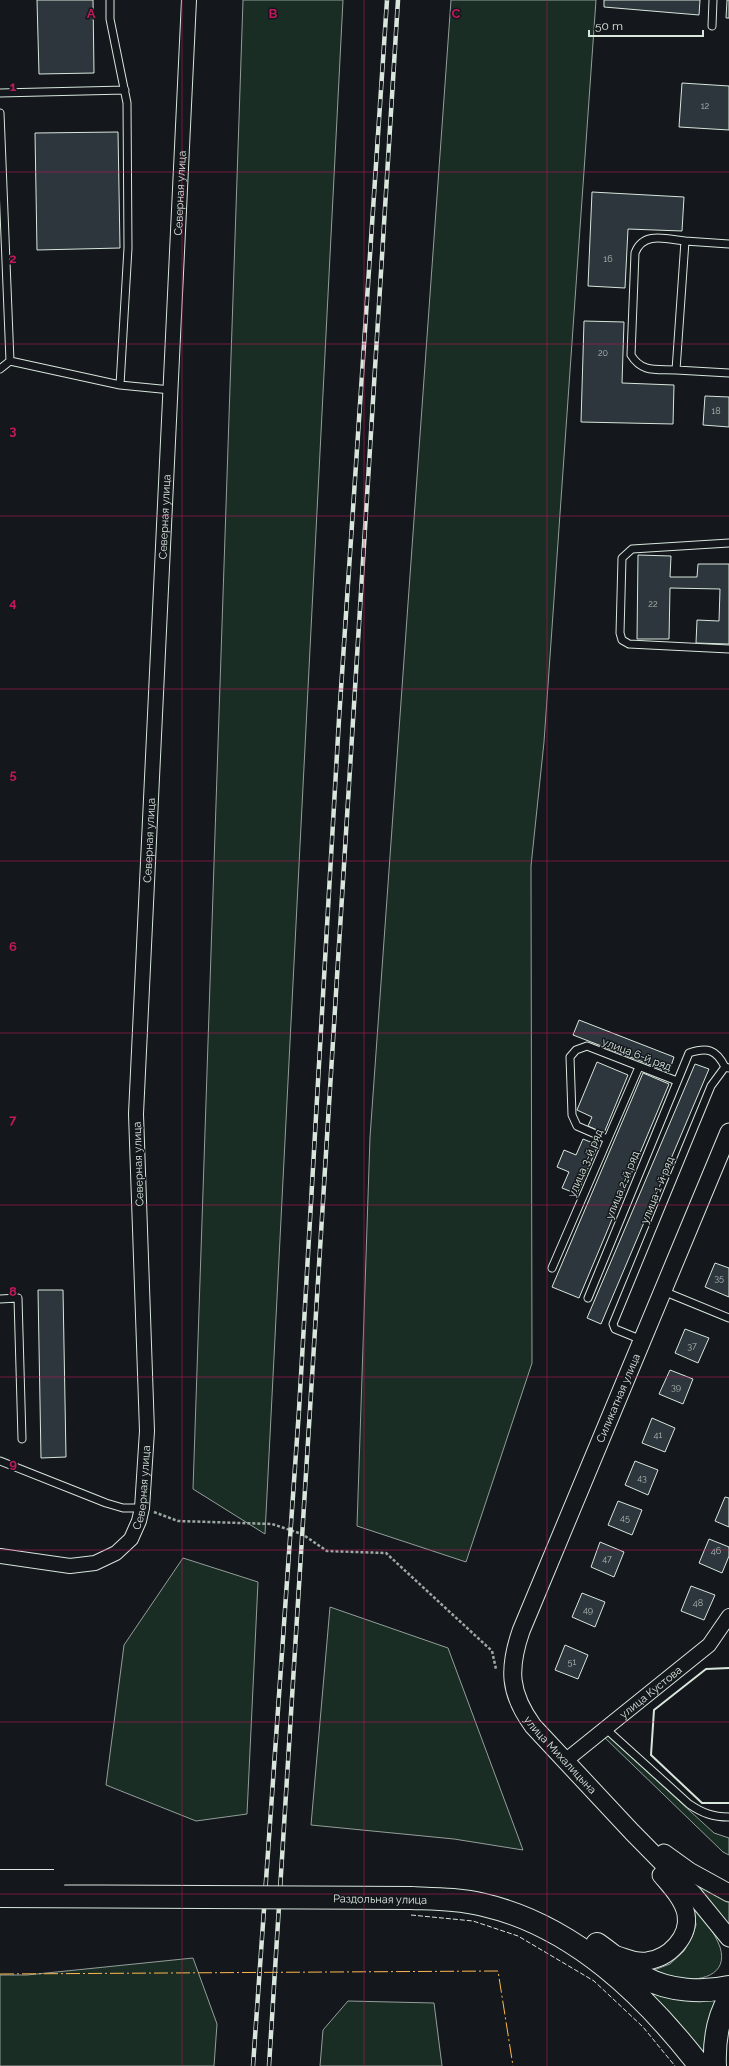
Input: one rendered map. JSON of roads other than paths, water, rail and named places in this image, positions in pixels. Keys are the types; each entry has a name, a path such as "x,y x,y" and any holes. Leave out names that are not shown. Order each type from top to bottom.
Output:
{"main road":[{"name":"Раздольная улица","path":"0,1881 410,1892 448,1900 484,1905 514,1914 542,1926 599,1962 655,2013 700,2066"},
{"name":"Раздольная улица","path":"0,1896 410,1892 473,1889 524,1903 553,1916 610,1952 645,1978 663,1985 701,1990 729,1987"},
{"path":"715,2066 714,2049 718,2025 729,1999"}],"street":[{"name":"Северная улица","path":"0,1556 70,1566 94,1563 116,1553 131,1539 139,1521 142,1508 147,1432 136,1114 172,390 189,0"},
{"name":"Силикатная улица","path":"512,1665 521,1631 729,1132"},
{"name":"улица Кустова","path":"565,1761 709,1645 729,1616"},
{"name":"улица Михалицына","path":"512,1665 512,1681 516,1697 522,1711 545,1740 694,1895 729,1938"},
{"name":"улица Михалицына","path":"632,1832 689,1871 729,1893"},
{"name":"улица Михалицына","path":"610,1952 634,1961 658,1959 669,1953 678,1943 683,1936 686,1923 684,1907 654,1866 632,1832"}],"lane":[{"path":"110,0 110,19 127,103 128,248 120,385"},
{"path":"712,26 713,0"},
{"path":"0,93 125,90"},
{"path":"0,113 3,274 10,361"},
{"path":"729,244 647,238 638,244 635,253 631,355 636,364 643,368 729,373"},
{"path":"676,370 685,241"},
{"path":"10,361 120,385 172,390"},
{"path":"0,369 10,361"},
{"path":"729,543 632,549 622,558 620,633 622,640 628,644 729,649"},
{"name":"улица 6-й ряд","path":"607,1139 577,1126 572,1115 570,1057 576,1050 587,1046 677,1081"},
{"name":"улица 2-й ряд","path":"588,1298 689,1053 700,1050 710,1051 719,1055 727,1067"},
{"name":"улица 3-й ряд","path":"552,1268 639,1066"},
{"name":"улица 1-й ряд","path":"642,1340 615,1328 613,1324 711,1086 727,1067"},
{"path":"663,1290 729,1318"},
{"path":"0,1299 18,1298 22,1439"},
{"path":"0,1461 106,1504 123,1508 142,1508"},
{"path":"605,1728 689,1804 701,1812 717,1817 729,1817"}],"railway":[{"path":"253,2066 299,1410 339,719 387,0"},
{"path":"269,2066 398,0"}]}
